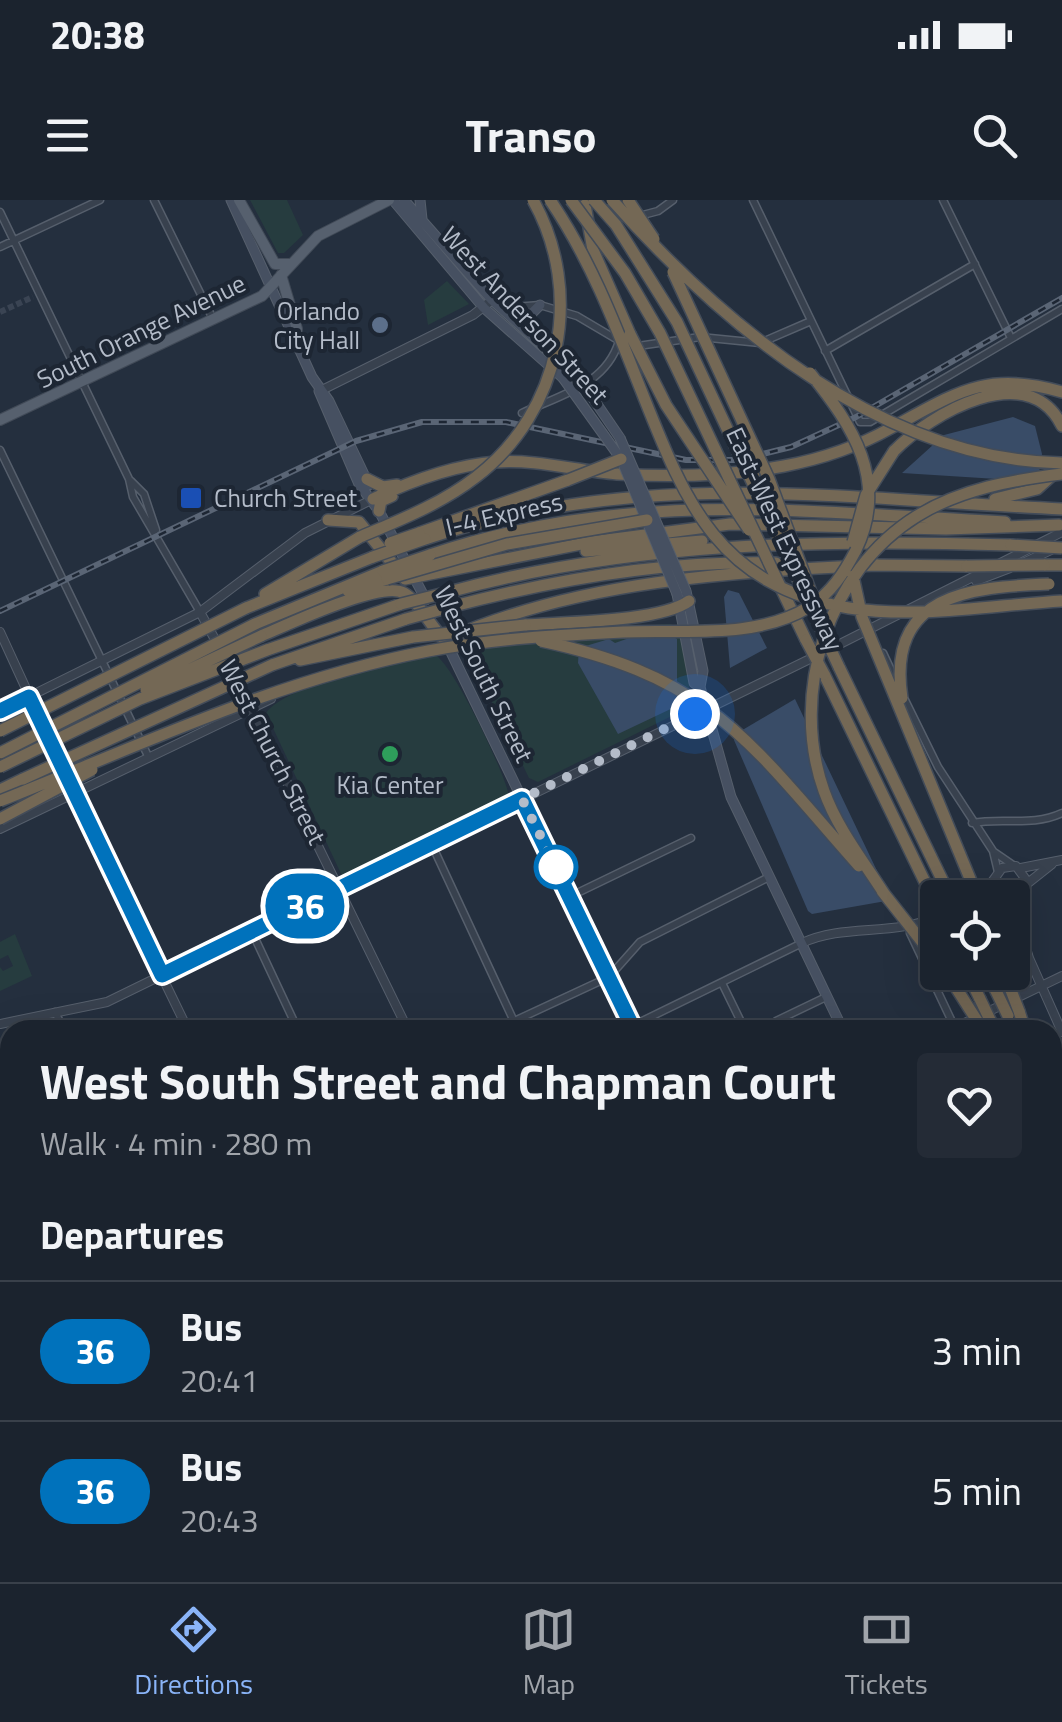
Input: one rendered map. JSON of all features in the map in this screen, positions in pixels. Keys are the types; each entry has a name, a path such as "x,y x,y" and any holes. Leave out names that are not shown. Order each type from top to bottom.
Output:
{"highway":[{"path":"246,608 295,572 432,505 473,479 512,443 537,404 557,345 561,292 551,240 533,200"},
{"path":"550,200 592,273 685,498 717,540 757,574 805,598 882,611 1062,601"},
{"path":"612,200 697,290 746,332 878,414 945,445 998,460 1062,463 1055,476 1038,489 974,501"},
{"path":"628,200 678,280 741,417 802,563 823,632"},
{"path":"582,201 593,250 624,337 767,554"},
{"name":"East-West Expressway","path":"582,201 616,224 677,322 942,880"},
{"name":"East-West Expressway","path":"582,201 660,334 924,880"},
{"path":"275,663 413,637 758,626 808,607 828,592 859,542 871,492 865,458 850,427 810,372"},
{"path":"376,505 449,471 520,462 616,474 707,474 780,467 868,439 940,398 970,387 1004,382 1062,392"},
{"path":"972,880 862,616 853,570 860,510 894,451 936,416 999,395 1023,396 1044,404 1062,426"},
{"path":"367,480 390,487 467,460 509,457 520,462"},
{"path":"0,731 246,608 372,554 626,459"},
{"path":"885,895 837,820 816,762 811,710 824,632 865,563 918,516 984,488 1062,474"},
{"path":"422,536 602,498 696,491 974,501 1062,509"},
{"name":"I-4 Express","path":"385,575 506,532 674,507 1061,527"},
{"path":"0,767 296,606 385,575 507,544 653,519"},
{"path":"328,520 359,522 399,576 416,581 651,542 1062,546"},
{"path":"416,581 591,542 716,525 1031,526"},
{"path":"67,733 267,650 445,592 604,558 816,541"},
{"path":"0,790 275,663 406,619 556,582 692,564 1062,566"},
{"path":"0,752 258,630 392,590 409,596 445,640 496,618 562,600 718,576 878,565"},
{"path":"907,722 900,692 901,654 922,614 937,603 980,588 1056,584"},
{"path":"0,801 234,704 341,670 526,632 622,618 683,598"},
{"path":"526,632 626,662 695,696 747,739 920,939"},
{"path":"0,819 108,759"},
{"path":"960,990 984,1020"},
{"path":"976,990 987,1020"},
{"path":"995,990 1018,1020"},
{"path":"1008,990 1013,1020"}],"main road":[{"name":"West South Street","path":"232,200 341,447 416,581 629,1020"},
{"path":"239,200 275,264 290,264"},
{"name":"South Orange Avenue","path":"0,420 262,296 328,229 391,200"},
{"name":"West Anderson Street","path":"391,200 488,304 567,374"},
{"name":"West Anderson Street","path":"404,200 488,304 501,308 541,342 626,459 683,598 694,683 700,687 726,783 839,1020"},
{"path":"420,200 423,222"},
{"path":"280,275 297,329 295,337"},
{"path":"540,305 528,320 541,342"},
{"name":"West South Street","path":"319,391 329,401 376,505"}],"street":[{"path":"0,247 100,200"},
{"path":"154,200 213,320"},
{"path":"582,201 630,216 654,212 673,200"},
{"path":"753,200 854,414 864,424 1062,310"},
{"path":"943,200 1012,338"},
{"name":"West Church Street","path":"0,212 36,295 129,479 133,497 254,708 403,1020"},
{"path":"825,351 975,264"},
{"path":"319,391 488,304"},
{"path":"501,308 540,305 650,346 700,337 760,343 810,322"},
{"path":"522,413 598,377 613,360 624,337"},
{"path":"0,450 149,760"},
{"name":"West Church Street","path":"129,479 140,488 156,532"},
{"path":"133,497 140,488"},
{"path":"133,497 144,496"},
{"path":"0,711 200,612 328,520 376,505"},
{"path":"953,590 1061,527"},
{"path":"18,1020 95,1006 953,590 1062,546"},
{"path":"872,629 938,768 972,823 993,851 1017,867 1022,880"},
{"path":"0,632 183,1020"},
{"path":"0,829 326,674 445,640"},
{"path":"972,823 992,819 1031,822 1062,813"},
{"path":"571,896 691,838"},
{"path":"432,845 514,1020"},
{"path":"993,851 1000,880"},
{"path":"993,880 1017,867 1059,861"},
{"path":"1030,884 1059,861"},
{"path":"516,1020 609,976 640,942 770,877"},
{"path":"649,1020 802,943 828,934 907,928 920,921"},
{"path":"907,928 950,1020"},
{"path":"252,932 293,1020"},
{"path":"1030,950 1040,986 1056,1020"},
{"path":"972,1020 1062,976"},
{"path":"722,983 741,1020"},
{"path":"778,1020 828,996"},
{"path":"55,1012 59,1020"}],"green space":[{"path":"250,200 287,200 303,235 284,253 278,253"},
{"path":"447,281 469,304 428,325 424,300"},
{"path":"671,624 682,641 688,666 689,691 684,710 538,782 529,778 460,637"},
{"path":"434,654 465,697 489,743 509,796 500,806 352,878 343,878 266,713 296,692"},
{"path":"15,934 32,976 0,991 0,967 3,971 13,966 8,955 0,959 0,942"}],"water":[{"path":"1013,417 1035,426 1042,454 1039,473 997,479 902,473 944,435"},
{"path":"728,590 739,593 767,648 730,668 724,597"},
{"path":"670,635 677,639 677,706 618,734 578,663 579,648 609,639 615,643 632,637"},
{"path":"795,699 889,896 886,901 812,914 808,911 734,740 734,735"}],"tunnel":[{"path":"0,312 33,297"}],"railway":[{"path":"0,611 356,441 422,422 506,422 686,460 738,460 791,447 856,417 1062,298"}],"bus line":[{"name":"36","path":"0,711 29,697 162,975 522,799 629,1020"}],"place":[{"name":"Orlando City Hall","path":"380,325"},
{"name":"Church Street","path":"191,498"},
{"name":"Kia Center","path":"390,754"}],"route":[{"path":"556,867 522,799 695,714"}]}
